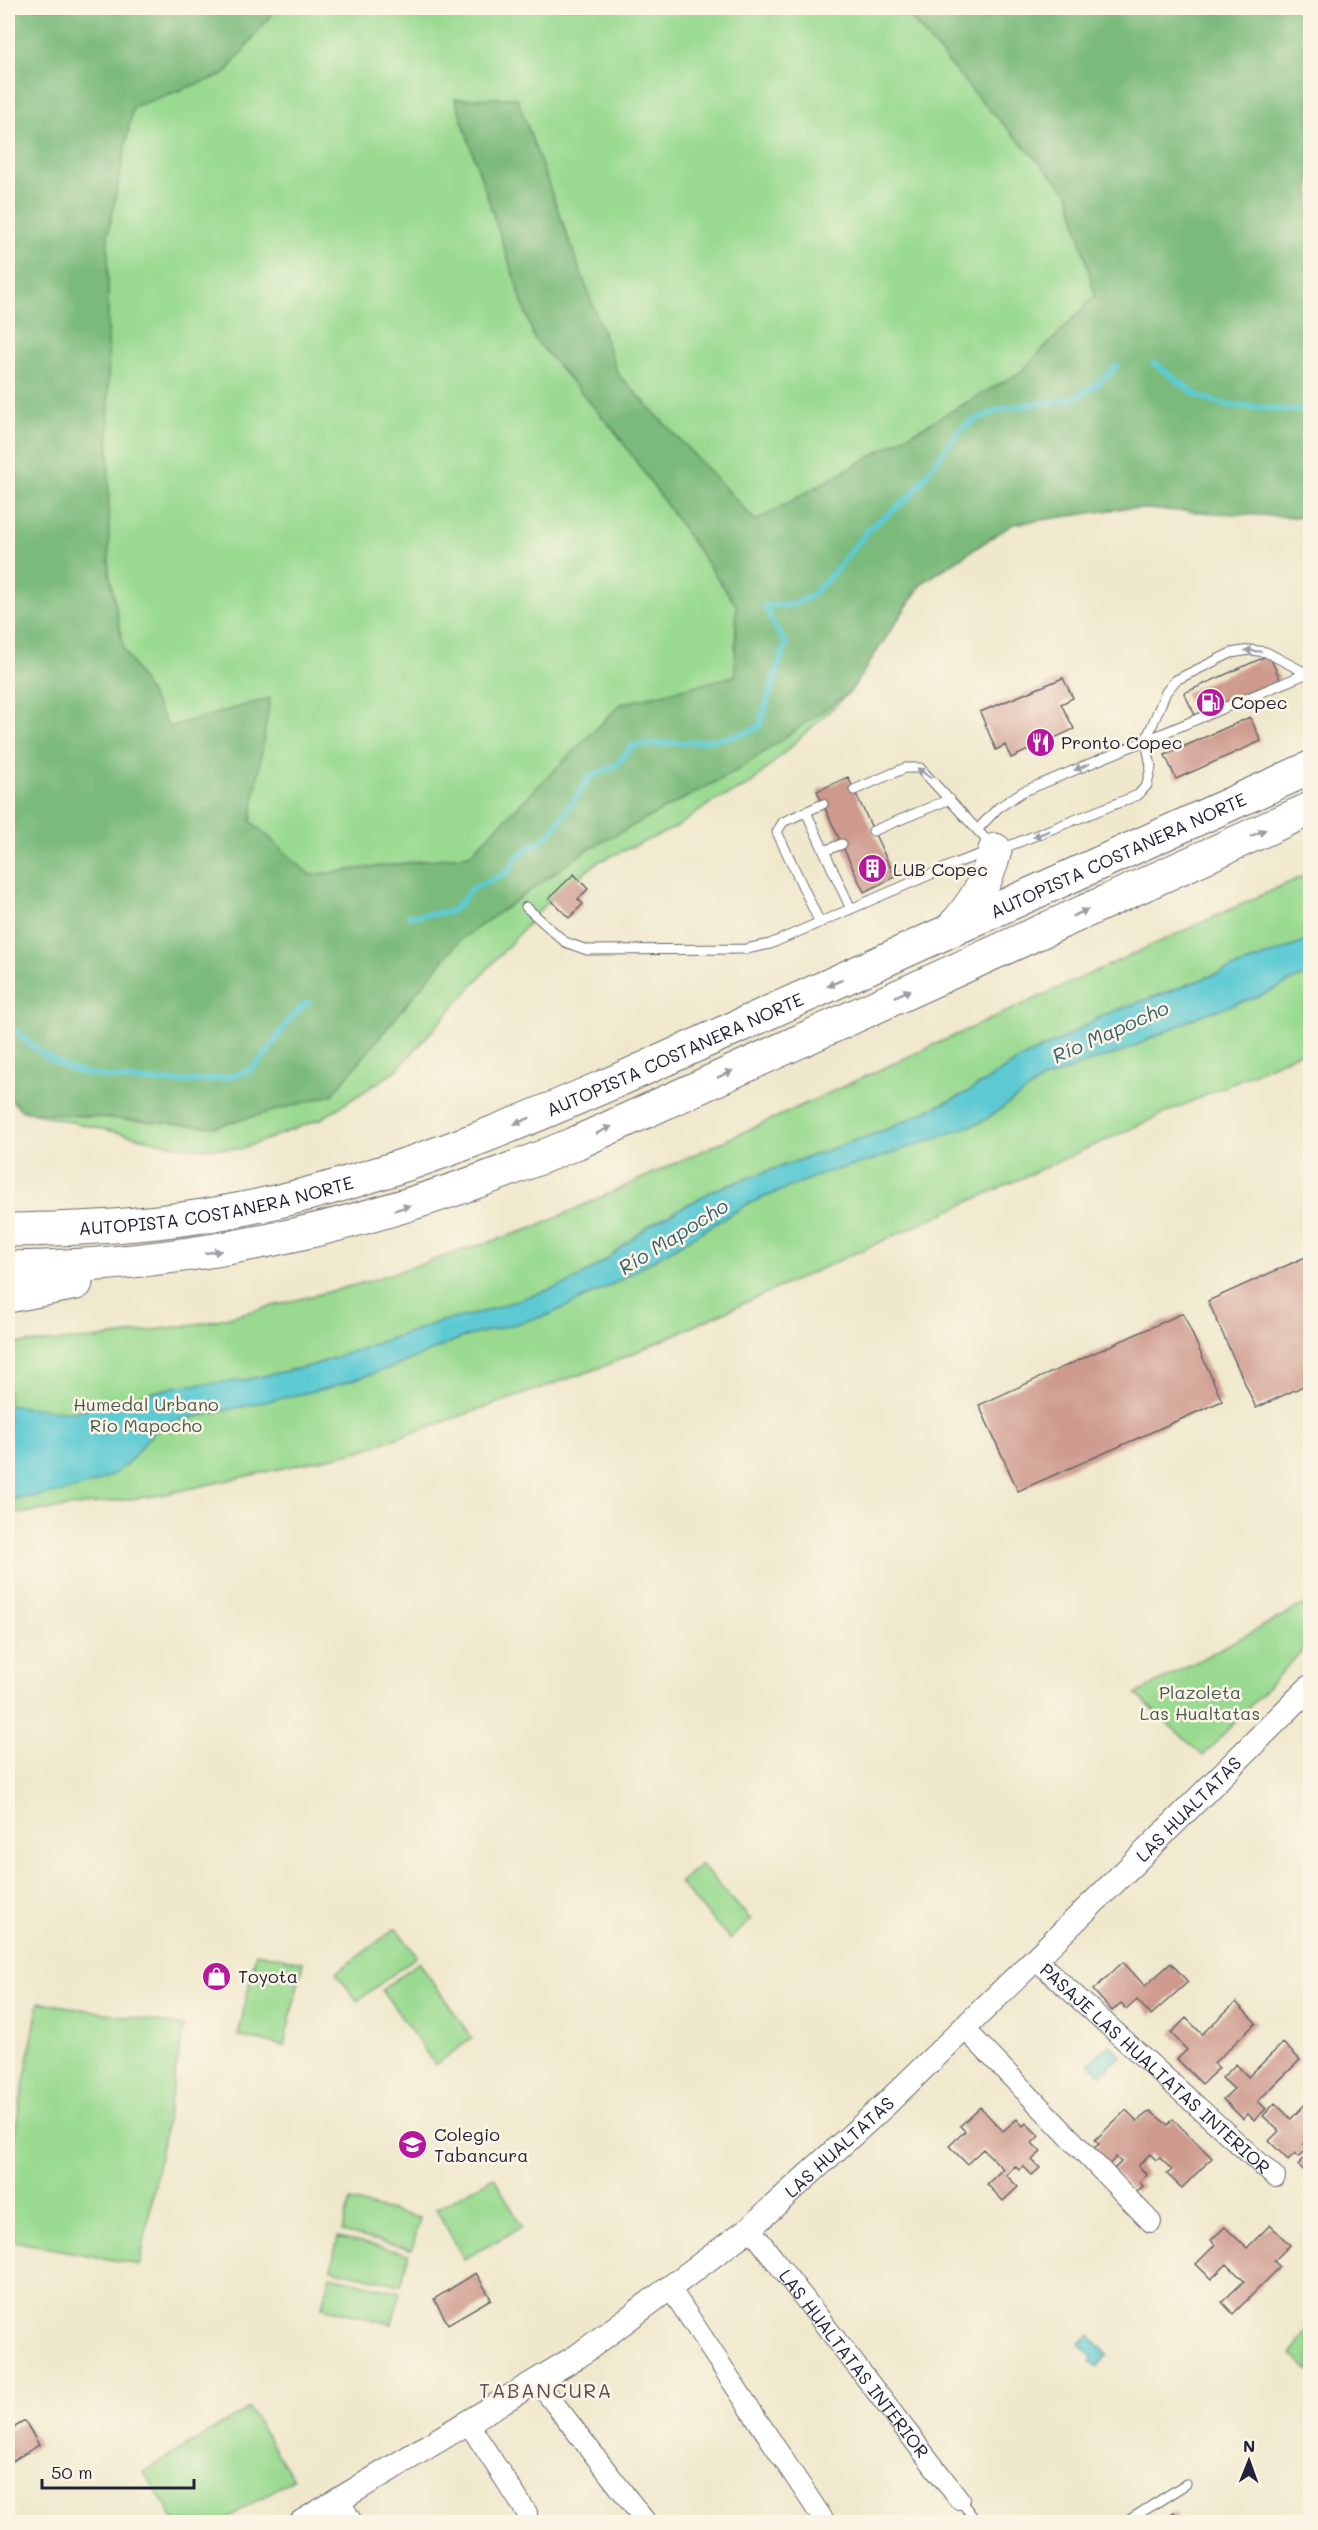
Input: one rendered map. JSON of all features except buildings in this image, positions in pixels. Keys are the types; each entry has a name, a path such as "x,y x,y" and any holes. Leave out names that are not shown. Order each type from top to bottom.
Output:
{"highway":[{"name":"AUTOPISTA COSTANERA NORTE","path":"11,1229 112,1227 199,1217 291,1198 377,1174 532,1117 1311,768"},
{"name":"AUTOPISTA COSTANERA NORTE","path":"8,1268 155,1259 210,1252 320,1231 423,1201 508,1172 1311,809"},
{"path":"946,933 976,899 986,883 986,840"},
{"path":"8,1296 94,1279 155,1259"}],"street":[{"name":"LAS HUALTATAS","path":"302,2523 578,2356 750,2228 886,2104 1311,1687"},
{"name":"PASAJE LAS HUALTATAS INTERIOR","path":"1034,1958 1275,2177"},
{"path":"963,2028 1151,2222"},
{"name":"LAS HUALTATAS INTERIOR","path":"750,2228 959,2499"},
{"path":"670,2288 825,2523"},
{"path":"537,2381 646,2523"},
{"path":"468,2423 527,2513"},
{"path":"340,2501 352,2523"}],"lane":[{"path":"854,790 905,768 916,766 924,770 986,840 1011,847 1138,795 1147,784 1151,767 1146,740 1171,685 1182,676 1231,653 1250,650 1266,652 1308,673"},
{"path":"526,907 565,942 587,950 746,949 771,944 959,861 986,840 998,808 1022,792 1308,673"},
{"path":"873,831 950,799"},
{"path":"820,923 777,832 783,822 823,804"},
{"path":"806,812 851,909"},
{"path":"824,851 842,844"},
{"path":"1126,2523 1186,2484"},
{"path":"959,2499 977,2523"}],"green space":[{"path":"8,8 1310,8 1310,517 1124,508 1012,524 922,583 850,692 749,785 711,803 675,828 598,862 544,906 396,1071 321,1119 241,1149 182,1147 23,1111 8,1098"},
{"path":"8,8 276,8 225,74 133,107 108,235 109,571 124,649 169,727 270,698 251,821 310,875 469,855 621,704 735,676 736,605 617,434 534,338 455,99 517,98 618,374 756,521 1021,372 1095,296 1069,194 975,94 902,8 1310,8 1310,518 1124,508 1013,524 922,583 850,692 738,770 587,850 459,941 332,1095 214,1127 23,1111 8,1097"},
{"name":"Humedal Urbano Río Mapocho","path":"1310,873 1310,1048 605,1366 356,1452 161,1495 8,1515 8,1344 93,1339 209,1322 359,1284 536,1227"},
{"name":"Plazoleta Las Hualtatas","path":"1310,1601 1310,1642 1203,1756 1136,1694"},
{"path":"700,1864 751,1920 730,1939 679,1883"},
{"path":"396,1928 417,1956 357,2001 336,1973"},
{"path":"256,1953 303,1962 284,2046 238,2036"},
{"path":"419,1962 472,2038 435,2065 382,1990"},
{"path":"39,2002 184,2026 140,2265 8,2240 8,2168"},
{"path":"494,2177 522,2227 464,2259 436,2209"},
{"path":"350,2201 420,2218 412,2249 342,2232"},
{"path":"338,2237 409,2254 401,2285 331,2269"},
{"path":"330,2276 400,2292 392,2324 322,2307"},
{"path":"1310,2328 1310,2371 1290,2354"},
{"path":"249,2408 293,2479 221,2522 176,2522 144,2472"}],"water":[{"name":"Río Mapocho","path":"1310,940 1310,973 1260,996 1201,1015 1120,1053 1091,1061 1041,1081 982,1122 870,1161 824,1173 748,1204 615,1283 549,1315 461,1338 396,1366 328,1388 163,1424 128,1463 111,1475 68,1491 8,1499 8,1405 72,1412 178,1386 239,1381 310,1366 442,1321 476,1314 569,1283 599,1265 650,1225 714,1190 885,1130 966,1093 1024,1057 1064,1038 1101,1016"},
{"path":"1110,2044 1121,2056 1101,2075 1089,2063"},
{"path":"1089,2335 1108,2355 1096,2367 1090,2361 1093,2358 1079,2344"}],"waterway":[{"path":"1154,363 1198,396 1227,405 1304,411 1310,415"},
{"path":"410,916 450,912 461,903 470,890 508,872 517,857 550,834 590,777 617,765 632,746 713,740 759,727 786,643 774,626 765,606 792,605 811,596 836,570 869,529 911,496 959,430 976,419 1005,408 1074,399 1096,385 1117,366"},
{"path":"8,1023 42,1053 66,1067 105,1077 189,1081 237,1075 252,1068 268,1052 290,1018 308,1002"}],"place":[{"name":"Copec","path":"1210,702"},
{"name":"Pronto Copec","path":"1040,742"},
{"name":"LUB Copec","path":"872,869"},
{"name":"Toyota","path":"217,1976"},
{"name":"Colegio Tabancura","path":"413,2144"}],"district":[{"name":"TABANCURA","path":"546,2390"}]}
